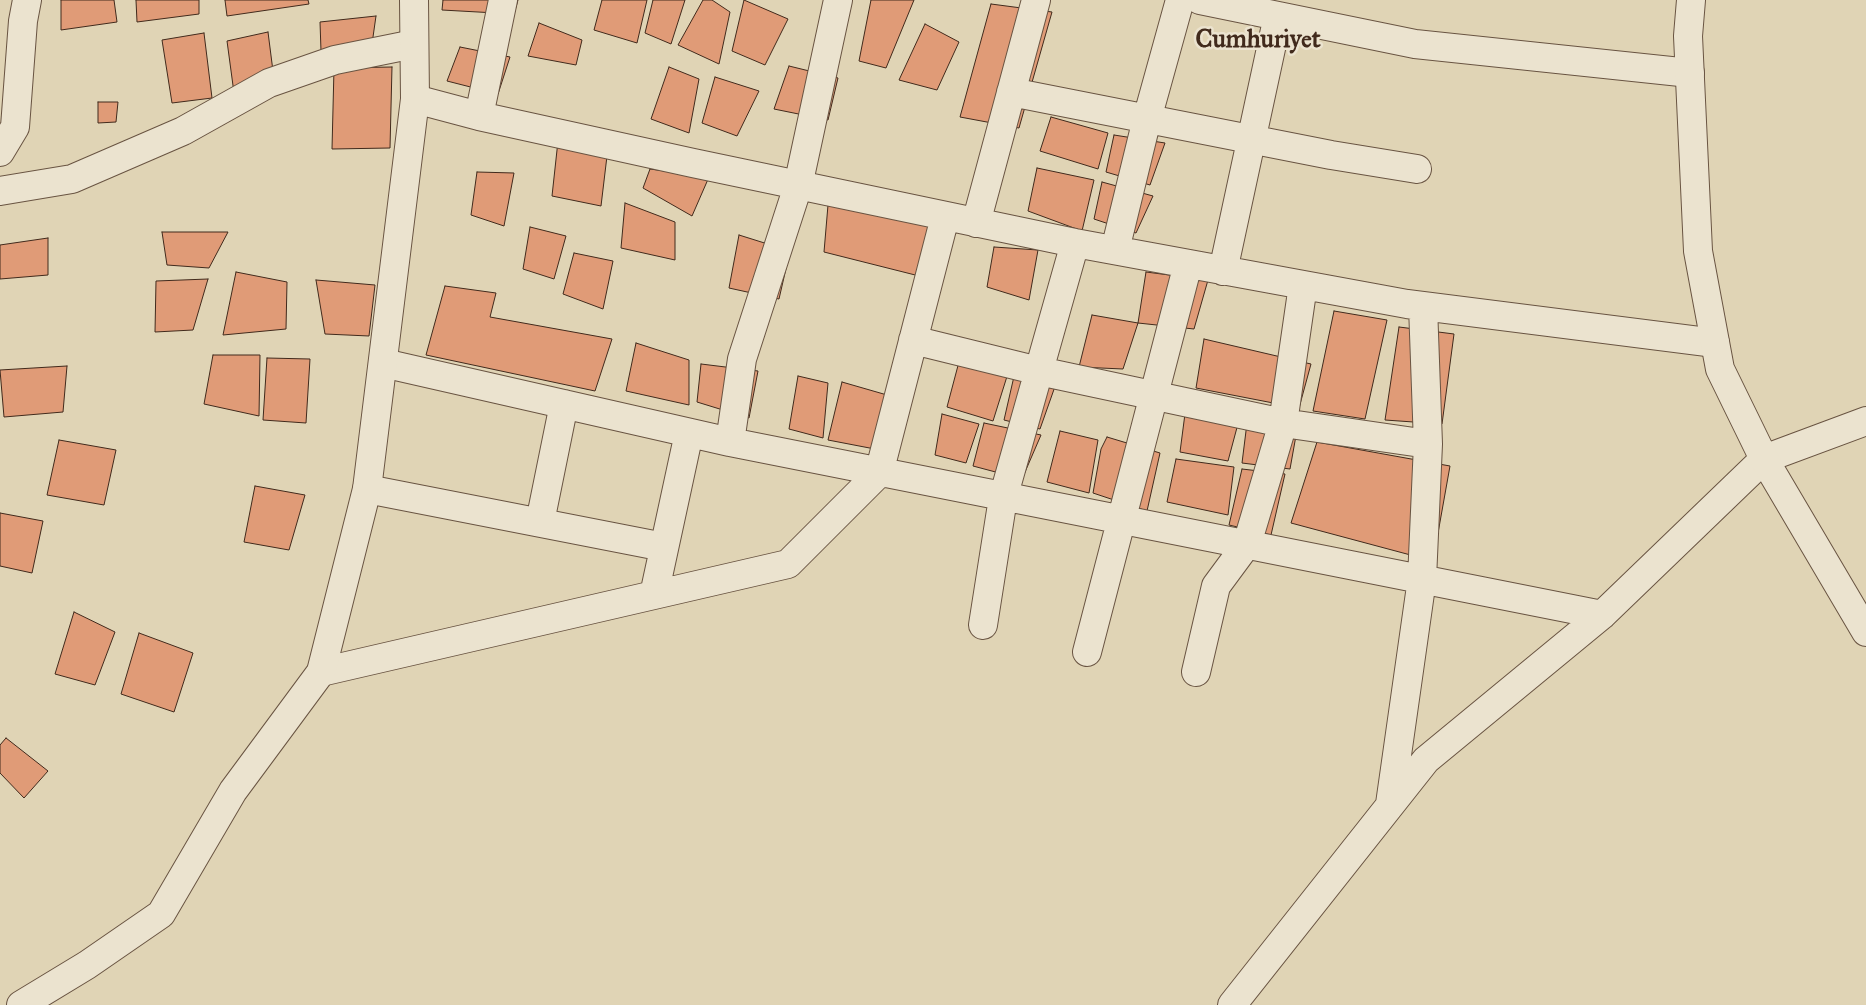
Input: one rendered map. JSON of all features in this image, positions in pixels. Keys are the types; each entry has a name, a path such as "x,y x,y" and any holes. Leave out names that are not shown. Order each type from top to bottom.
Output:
{"street":[{"path":"0,152 15,127 22,21 27,0"},
{"path":"21,1005 87,966 161,914 233,791 321,672 367,488 415,99 414,0"},
{"path":"479,116 503,0"},
{"path":"730,442 742,359 798,186 838,0"},
{"path":"976,223 1036,0"},
{"path":"1116,250 1147,119 1180,0"},
{"path":"1200,0 1415,44 1690,73"},
{"path":"1691,0 1688,36 1698,251 1720,369 1764,458 1866,632"},
{"path":"1223,270 1253,140 1278,16"},
{"path":"0,191 72,179 183,131 269,83 335,60 414,44"},
{"path":"1011,92 1253,140 1417,169"},
{"path":"415,99 479,116 798,186 1075,243 1423,306 1715,343"},
{"path":"321,672 788,564 879,473 945,217"},
{"path":"983,624 1003,498 1075,243"},
{"path":"1087,652 1188,264"},
{"path":"1196,672 1216,586 1247,544 1283,423 1304,285"},
{"path":"1390,805 1422,579 1428,444 1423,306"},
{"path":"913,340 1039,371 1283,423 1428,444"},
{"path":"383,363 689,433 879,473 1247,544 1602,616"},
{"path":"540,522 564,404"},
{"path":"1232,1005 1426,760 1602,616 1764,458 1866,421"},
{"path":"654,595 689,433"},
{"path":"367,488 664,547"}],"building":[{"path":"61,0 114,0 117,22 61,30"},
{"path":"136,0 199,0 199,14 137,22"},
{"path":"225,0 308,0 309,4 227,16"},
{"path":"443,0 518,0 514,14 442,10"},
{"path":"602,0 647,0 637,43 594,30"},
{"path":"653,0 685,0 671,44 645,33"},
{"path":"703,0 712,0 730,12 719,64 678,45"},
{"path":"744,0 788,19 765,65 732,51"},
{"path":"871,0 914,0 886,68 859,61"},
{"path":"991,4 1052,12 1019,128 960,117"},
{"path":"376,16 372,44 321,51 320,22"},
{"path":"539,23 582,40 576,65 528,56"},
{"path":"925,24 959,42 937,90 899,80"},
{"path":"268,32 274,79 234,93 227,41"},
{"path":"204,33 212,98 172,103 162,40"},
{"path":"460,47 510,57 498,94 447,81"},
{"path":"789,66 838,78 828,120 774,109"},
{"path":"392,67 390,148 332,149 334,68"},
{"path":"669,67 699,79 689,133 651,119"},
{"path":"715,77 759,91 737,136 702,123"},
{"path":"98,102 118,102 116,122 98,123"},
{"path":"1051,117 1108,133 1098,169 1040,151"},
{"path":"1114,135 1165,143 1150,185 1106,172"},
{"path":"558,141 607,156 601,206 552,196"},
{"path":"1037,168 1094,180 1082,231 1028,211"},
{"path":"650,169 709,177 692,216 643,188"},
{"path":"477,172 514,173 504,226 471,215"},
{"path":"1102,182 1153,196 1136,233 1094,219"},
{"path":"625,203 675,222 675,260 621,248"},
{"path":"828,205 952,231 939,281 824,252"},
{"path":"530,227 566,236 554,279 523,269"},
{"path":"162,232 228,232 209,268 167,265"},
{"path":"739,235 790,251 779,299 729,288"},
{"path":"48,238 48,275 0,279 0,245"},
{"path":"994,247 1038,250 1029,300 987,287"},
{"path":"574,253 613,261 603,309 563,294"},
{"path":"236,272 287,282 286,329 223,335"},
{"path":"1146,272 1208,280 1194,329 1138,323"},
{"path":"208,279 193,330 155,332 156,281"},
{"path":"316,280 375,285 369,336 325,334"},
{"path":"445,286 496,293 490,317 612,339 595,391 426,355"},
{"path":"1334,311 1387,320 1365,419 1313,411"},
{"path":"1092,315 1138,323 1123,369 1079,367"},
{"path":"1399,327 1454,334 1442,424 1385,420"},
{"path":"1204,339 1311,364 1299,408 1196,388"},
{"path":"636,343 689,360 689,405 626,391"},
{"path":"213,355 260,355 259,416 204,404"},
{"path":"267,358 310,359 306,423 263,420"},
{"path":"960,358 1009,370 993,421 947,407"},
{"path":"701,364 758,371 749,418 697,402"},
{"path":"67,366 63,412 4,417 0,370"},
{"path":"1015,372 1058,378 1040,429 1004,420"},
{"path":"798,376 828,383 823,438 789,429"},
{"path":"842,382 894,397 880,450 828,440"},
{"path":"1186,406 1239,420 1228,461 1180,452"},
{"path":"942,414 979,424 966,463 935,455"},
{"path":"984,423 1041,435 1022,479 973,466"},
{"path":"1247,423 1297,430 1290,469 1242,463"},
{"path":"1060,431 1098,440 1089,493 1047,482"},
{"path":"1107,437 1160,453 1147,511 1093,493 1101,449"},
{"path":"59,440 116,450 104,505 47,495"},
{"path":"1317,442 1450,466 1433,561 1291,523"},
{"path":"1176,459 1234,467 1228,515 1167,502"},
{"path":"1242,469 1285,474 1271,535 1229,525"},
{"path":"255,486 305,495 289,550 244,542"},
{"path":"0,513 43,521 32,573 0,566"},
{"path":"74,612 115,632 95,685 55,674"},
{"path":"139,633 193,653 174,712 121,694"},
{"path":"6,738 48,771 24,798 0,773 0,745"}],"district":[{"name":"Cumhuriyet","path":"1258,41"}]}
